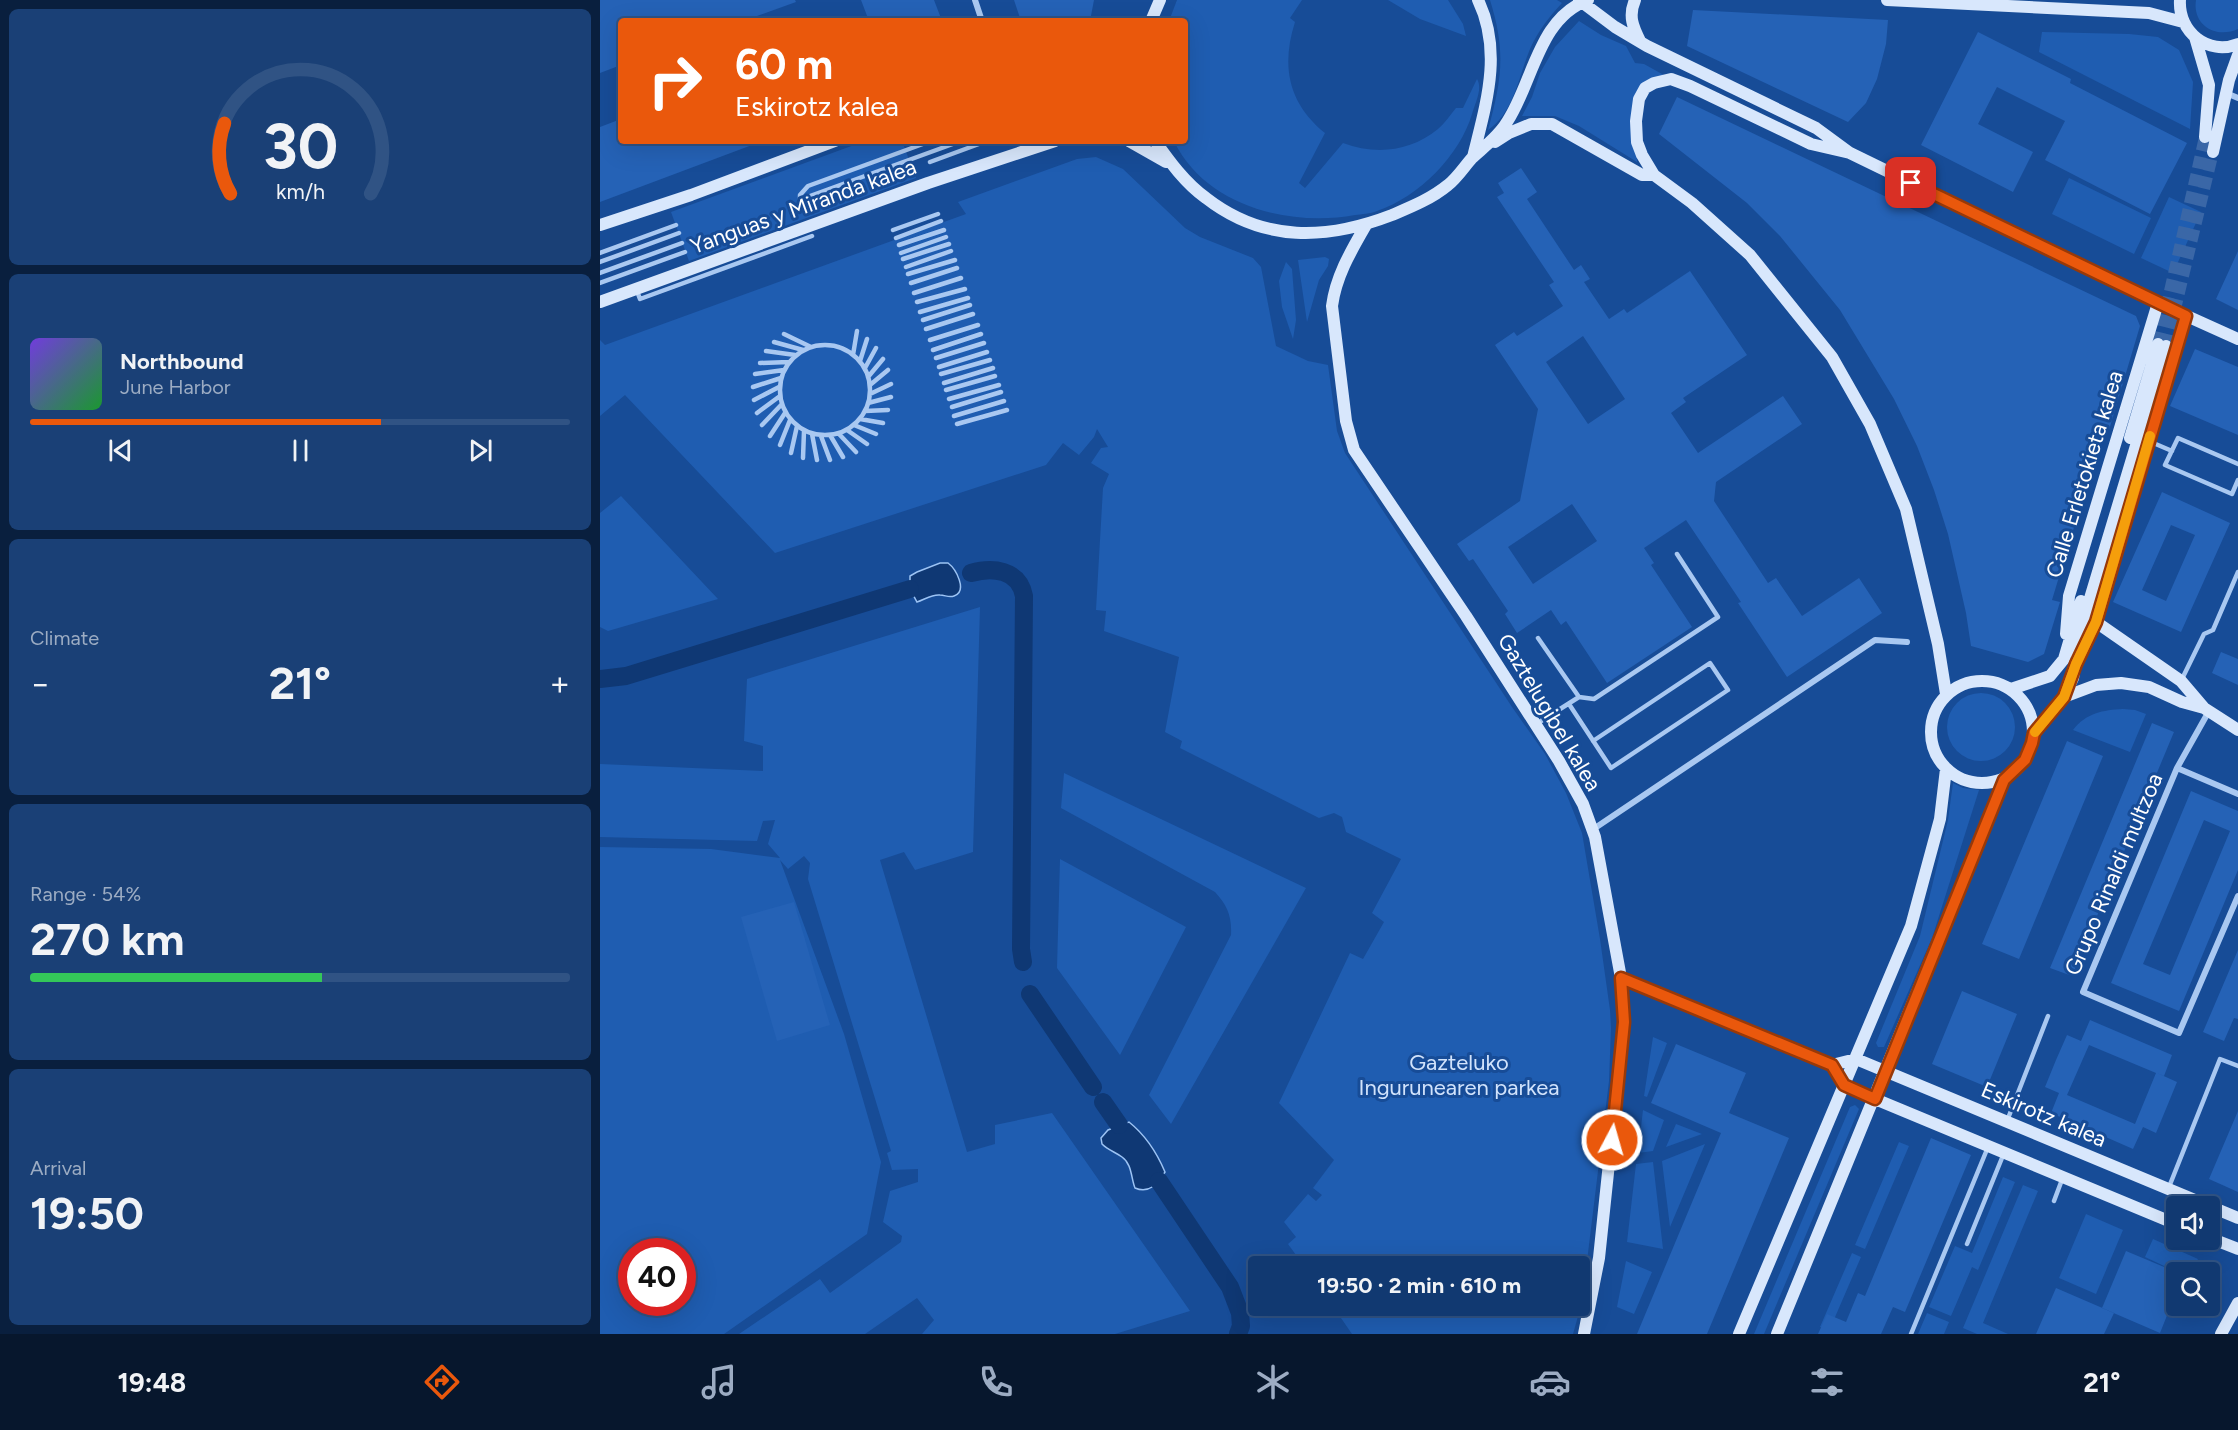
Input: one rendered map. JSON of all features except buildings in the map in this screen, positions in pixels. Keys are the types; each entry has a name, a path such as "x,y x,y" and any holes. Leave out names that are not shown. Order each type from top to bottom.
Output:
{"street":[{"path":"975,0 981,18"},
{"path":"1152,16 1160,0"},
{"path":"1472,158 1492,71 1491,44 1478,0"},
{"path":"1635,0 1631,23 1641,42"},
{"path":"1887,0 2149,12 2183,22"},
{"path":"2180,0 2183,22 2194,37 2210,85 2205,137"},
{"path":"1157,144 1172,166 1189,184 1213,203 1249,222 1295,233 1343,231 1366,225 1416,206 1448,185 1507,124 1540,49 1553,29 1569,12 1584,1 1641,42 1816,128 1850,153 2158,303 2238,339"},
{"path":"2194,37 2213,46 2238,44"},
{"path":"2213,152 2232,95 2238,55"},
{"path":"1850,153 1811,144 1671,79 1654,82 1645,88 1639,99 1636,121 1637,142 1642,156 1654,175 1692,204 1749,255 1832,357 1870,424 1906,509 1938,644 1946,694"},
{"path":"1472,158 1509,133 1531,124 1552,124 1642,175 1654,175"},
{"path":"600,225 691,195 827,144"},
{"name":"Yanguas y Miranda kalea","path":"600,303 928,183 1046,144"},
{"path":"1134,144 1172,166"},
{"name":"Gaztelugibel kalea","path":"1366,225 1343,266 1334,289 1332,306 1346,421 1354,450 1467,616 1536,724 1583,804 1592,830 1621,978 1624,1022 1599,1258 1584,1334"},
{"name":"Calle Erletokieta kalea","path":"2064,659 2069,596 2158,303"},
{"name":"Calle Erletokieta kalea","path":"2034,733 2064,697 2076,664 2096,622 2186,316"},
{"name":"Calle Erletokieta kalea","path":"2064,659 2162,345 2085,615 2076,664"},
{"path":"2096,622 2181,681 2207,709 2238,730"},
{"path":"1592,830 1875,640 1907,642"},
{"path":"2011,689 2050,676 2064,659"},
{"path":"1777,1334 2004,780 2025,760 2032,743 2034,733 2031,715 2027,706 2011,689 1990,680 1969,681 1946,694 1935,709 1931,722 1932,748 1946,769 1961,779 1988,783 2004,780"},
{"path":"2064,697 2096,685 2121,683 2149,687 2182,702 2207,709"},
{"name":"Grupo Rinaldi multzoa","path":"2207,709 2177,768 2083,992 2179,1033 2238,896"},
{"name":"Grupo Rinaldi multzoa","path":"2177,768 2238,794"},
{"path":"1739,1334 1911,926 1940,819 1946,769"},
{"path":"1621,978 1832,1065 1856,1059"},
{"name":"Eskirotz kalea","path":"1856,1059 2238,1218"},
{"path":"1832,1065 1844,1085 2166,1220"},
{"path":"2220,1242 2238,1249"},
{"path":"2221,1334 2238,1303"}],"lane":[{"path":"800,200 800,195 808,186 923,144"},
{"path":"810,196 954,144"},
{"path":"930,162 979,144"},
{"path":"893,230 938,214"},
{"path":"896,238 941,221"},
{"path":"808,224 635,287 640,299 812,236"},
{"path":"600,253 676,225"},
{"path":"899,245 944,230"},
{"path":"600,262 679,233"},
{"path":"901,253 946,237"},
{"path":"600,273 682,243"},
{"path":"903,259 949,244"},
{"path":"906,267 951,251"},
{"path":"600,283 685,252"},
{"path":"908,274 955,260"},
{"path":"911,283 957,268"},
{"path":"914,293 961,278"},
{"path":"917,303 965,289"},
{"path":"920,312 968,298"},
{"path":"923,320 970,305"},
{"path":"926,329 973,314"},
{"path":"930,339 978,325"},
{"path":"853,355 857,331"},
{"path":"784,334 811,347"},
{"path":"933,350 981,334"},
{"path":"860,361 867,339"},
{"path":"774,342 803,350"},
{"path":"936,358 984,343"},
{"path":"828,345 837,346 853,355 865,368 870,385 868,403 860,419 839,434 821,436 796,426 785,413 779,387 789,362 803,350 828,345"},
{"path":"865,368 876,348"},
{"path":"766,351 795,355"},
{"path":"939,367 987,352"},
{"path":"868,377 883,359"},
{"path":"941,374 990,360"},
{"path":"760,363 789,362"},
{"path":"944,383 993,368"},
{"path":"755,375 784,370"},
{"path":"870,385 888,370"},
{"path":"946,390 995,376"},
{"path":"753,387 781,378"},
{"path":"870,394 891,384"},
{"path":"949,399 999,385"},
{"path":"754,400 779,387"},
{"path":"952,407 1001,392"},
{"path":"757,412 780,396"},
{"path":"868,403 891,397"},
{"path":"954,416 1004,401"},
{"path":"762,425 782,405"},
{"path":"865,411 888,410"},
{"path":"957,424 1007,410"},
{"path":"770,436 785,413"},
{"path":"860,419 883,423"},
{"path":"780,445 790,420"},
{"path":"854,425 876,434"},
{"path":"791,453 796,426"},
{"path":"847,430 867,444"},
{"path":"803,458 804,431"},
{"path":"812,434 817,460"},
{"path":"839,434 856,452"},
{"path":"830,435 843,457"},
{"path":"821,436 830,460"},
{"path":"2238,464 2178,438 2166,465 2232,494 2238,480"},
{"path":"2148,441 2172,451"},
{"path":"1536,724 1579,697 1594,699 1719,617 1677,554"},
{"path":"2181,681 2204,634 2213,630 2238,572"},
{"path":"1538,638 1579,697"},
{"path":"1569,704 1593,741 1611,768 1728,690 1710,663 1593,741"},
{"path":"2007,1121 2048,1016"},
{"path":"2168,1188 2220,1059 2238,1066"},
{"path":"1911,1334 1988,1147"},
{"path":"1967,1244 2004,1153"},
{"path":"2054,1201 2063,1177"}],"green space":[{"path":"1177,0 1302,0 1290,18 1295,22 1289,54 1291,83 1303,109 1325,133 1299,183 1305,188 1343,143 1380,150 1416,143 1441,127 1456,108 1463,108 1477,79 1478,96 1466,129 1448,159 1436,173 1408,196 1366,214 1303,218 1277,214 1251,207 1227,196 1206,182 1188,163 1176,144 1188,144 1188,18 1170,18"},
{"path":"1388,0 1448,0 1463,24 1466,36 1420,19"},
{"path":"1490,0 1557,0 1562,3 1544,24 1533,42 1510,104 1497,123 1488,130 1500,65 1498,35"},
{"path":"2196,0 2238,0 2238,29 2222,32 2207,28 2198,16"},
{"path":"1579,21 1601,35 1626,46 1635,63 1644,64 1671,79 1639,99 1636,121 1637,162 1579,126 1555,116 1522,116 1532,97 1540,73 1555,47"},
{"path":"2042,32 2158,37 2179,50 2193,82 2190,129 2039,52"},
{"path":"857,144 903,144 916,178 689,261 671,212"},
{"name":"Gazteluko Ingurunearen parkea","path":"1096,157 1123,169 1185,228 1200,237 1253,258 1261,267 1276,346 1308,361 1328,365 1337,431 1345,453 1545,754 1566,793 1582,833 1600,939 1611,1028 1609,1081 1588,1256 1297,1256 1288,1244 1296,1237 1284,1222 1308,1194 1316,1201 1322,1195 1313,1188 1334,1160 1279,1103 1350,953 1363,959 1384,922 1372,913 1401,859 1346,832 1342,817 1334,813 1319,818 1180,748 1182,741 1165,732 1179,657 1104,631 1106,611 1096,610 1103,488 1109,474 1091,463 1101,448 1108,447 1097,429 1094,437 1079,455 1063,443 1046,465 775,553 625,395 600,416 600,340 605,345 966,214 958,202 1077,159"},
{"path":"2069,178 2151,218 2134,254 2052,214"},
{"path":"2169,197 2201,212 2173,273 2141,258"},
{"path":"1325,257 1329,259 1328,266 1319,280 1307,322 1298,260"},
{"path":"1286,262 1292,269 1296,320 1293,339 1282,307 1279,281"},
{"path":"621,496 718,599 608,631 600,627 600,513"},
{"path":"980,607 973,852 915,870 904,852 880,860 967,1152 995,1144 995,1125 1052,1113 1190,1311 1115,1334 922,1334 934,1320 917,1298 865,1334 739,1334 820,1279 830,1293 901,1242 902,1236 883,1222 890,1191 918,1182 918,1169 892,1170 887,1153 891,1151 808,879 810,863 804,856 788,869 780,860 844,1034 881,1162 867,1234 724,1334 600,1334 600,847 711,849 780,858 768,844 775,820 763,821 757,841 600,837 600,764 763,771 763,746 744,741 747,679"},
{"path":"1981,693 1994,696 2005,703 2012,714 2015,727 2012,740 2005,751 1994,758 1981,761 1968,758 1957,751 1950,740 1947,727 1950,714 1957,703 1968,696"},
{"path":"2123,709 2146,714 2130,752 2073,730 2089,716 2109,710"},
{"path":"1064,773 1306,888 1171,1124 1149,1095 1231,935 1230,916 1226,906 1215,892 1061,808"},
{"path":"1953,783 1963,788 1979,790 1932,938 1884,1047 1878,1047 1876,1043 1920,936 1948,820"},
{"path":"1060,859 1186,927 1120,1055 1057,968"},
{"path":"1653,1037 1667,1043 1647,1097 1644,1096"},
{"path":"1855,1105 1859,1109 1764,1334 1754,1334 1850,1107"},
{"path":"1643,1110 1664,1120 1653,1151 1638,1153"},
{"path":"1676,1124 1702,1134 1666,1147"},
{"path":"1899,1142 1909,1146 1865,1249 1855,1245"},
{"path":"1705,1144 1670,1227 1662,1161"},
{"path":"1653,1162 1663,1249 1627,1242 1636,1164"},
{"path":"2003,1177 2015,1182 1978,1270 1972,1267 1951,1316 1929,1307 1955,1246 1972,1253"},
{"path":"2023,1185 2038,1191 1983,1323 2008,1334 1977,1334 1963,1328"},
{"path":"2086,1214 2123,1230 2096,1294 2059,1278"},
{"path":"2153,1239 2166,1245 2166,1250 2178,1250 2198,1259 2197,1262 2166,1262 2166,1267 2145,1257"},
{"path":"1852,1253 1861,1257 1829,1331 1820,1327"},
{"path":"1626,1261 1652,1272 1634,1314 1617,1307"},
{"path":"1927,1313 1949,1322 1944,1334 1918,1334"},
{"name":"Gazteluko Ingurunearen parkea","path":"1340,1316 1578,1316 1573,1334 1352,1334"}],"shaded area":[{"path":"940,563 948,563 954,570 959,580 960,590 954,596 934,595 917,602 910,589 910,576"},
{"path":"1129,1122 1150,1144 1165,1172 1149,1189 1135,1188 1125,1160 1102,1144 1101,1138 1108,1130"}],"waterway":[{"path":"971,573 987,570 1011,575 1017,580 1024,596 1021,949 1023,962"},
{"path":"600,679 626,676 910,589"},
{"path":"1030,994 1093,1087"},
{"path":"1103,1102 1119,1125"},
{"path":"1159,1181 1230,1287 1240,1313 1241,1326 1238,1334"}],"tunnel":[{"path":"2158,344 2205,137"},
{"path":"2166,346 2213,152"}],"slow traffic":[{"path":"2035,732 2064,697 2073,678 2076,664 2096,622 2150,436"}],"route":[{"path":"1612,1140 1624,1022 1621,978 1832,1065 1844,1085 1875,1099 2004,780 2025,760 2034,733 2064,697 2073,678 2076,664 2096,622 2186,316 1911,183"}]}
